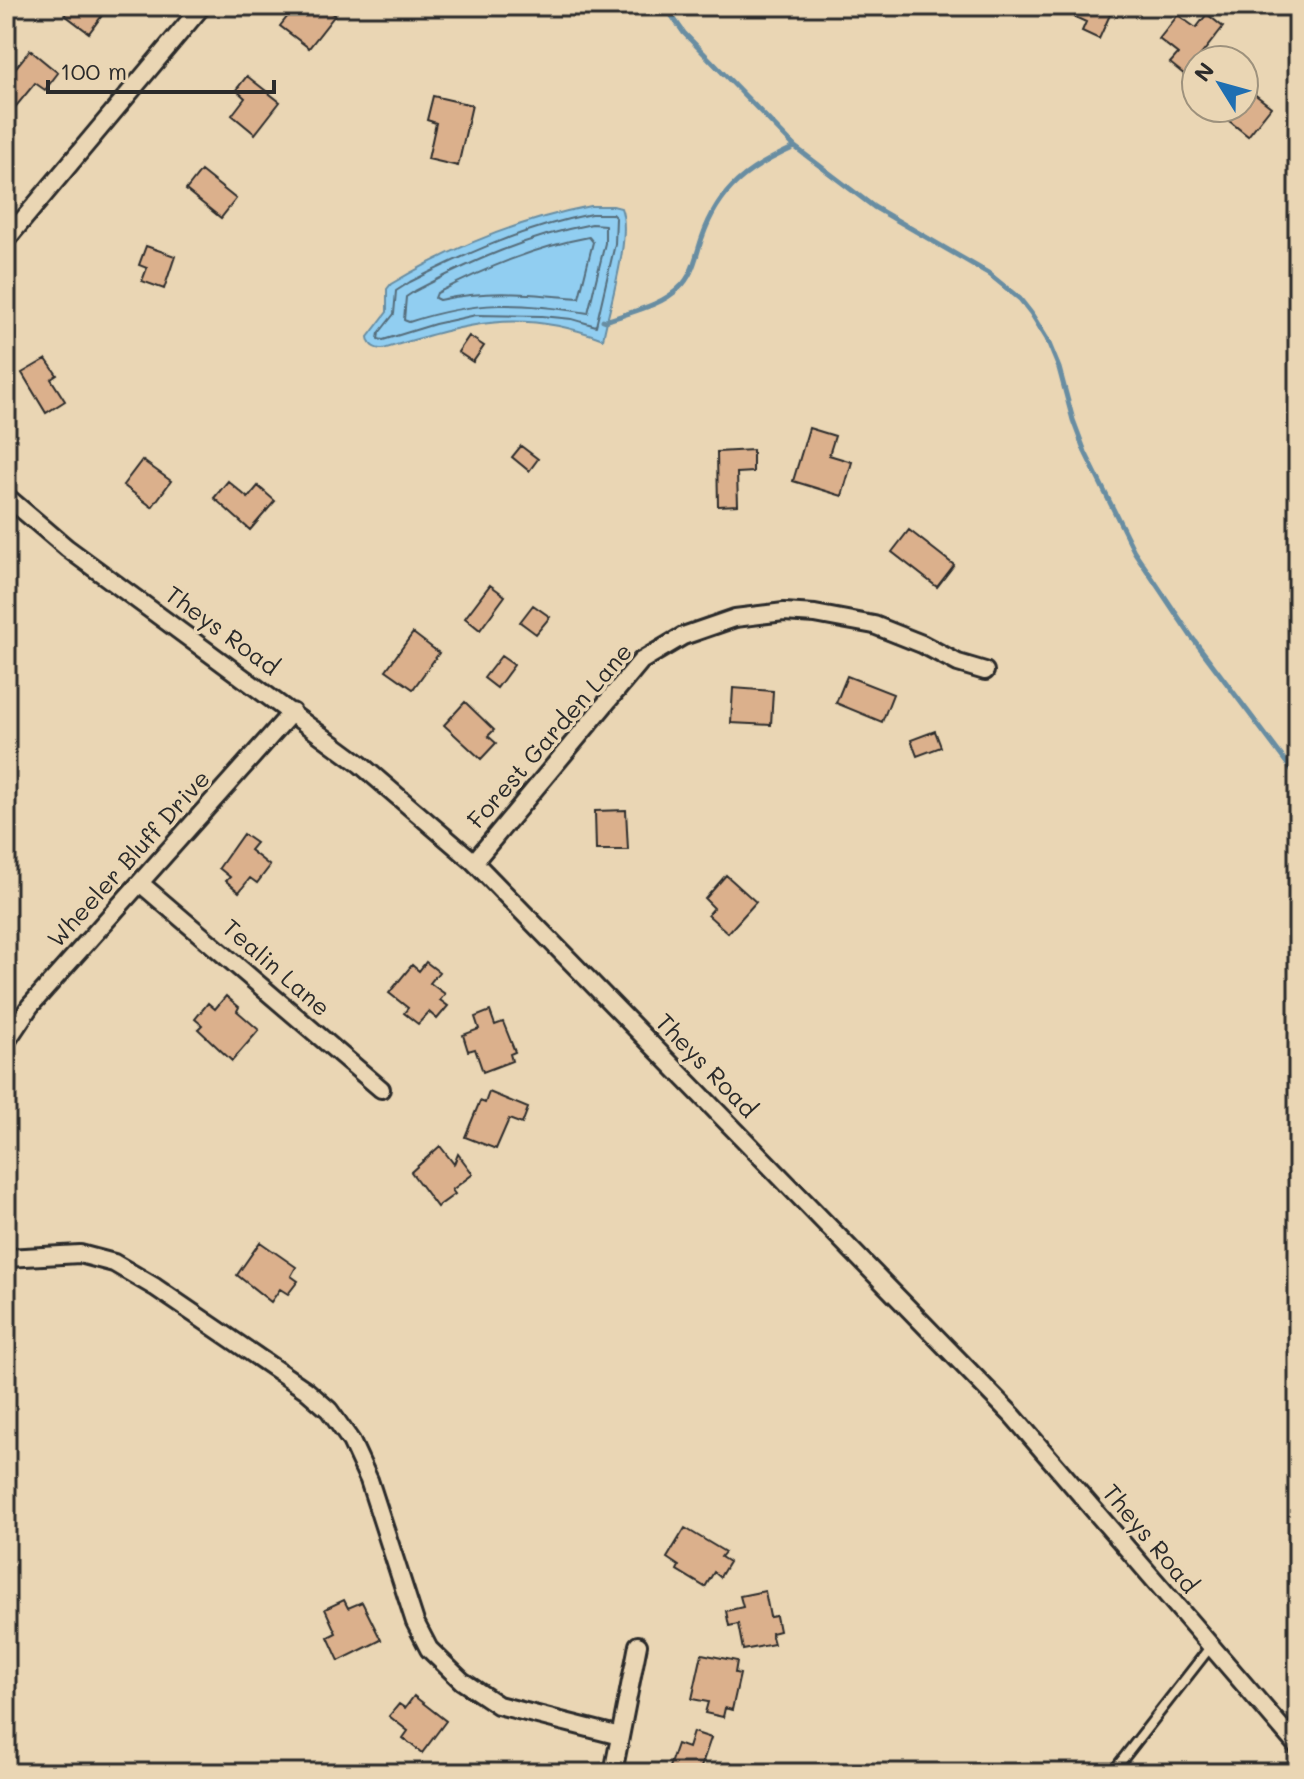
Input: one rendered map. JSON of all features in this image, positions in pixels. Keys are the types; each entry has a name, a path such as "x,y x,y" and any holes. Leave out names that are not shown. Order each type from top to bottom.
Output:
{"street":[{"path":"6,240 202,6"},
{"name":"Theys Road","path":"6,496 67,548 360,764 474,862 1013,1416 1298,1747"},
{"name":"Forest Garden Lane","path":"474,862 641,661 683,636 735,618 784,612 815,614 874,625 922,644 958,663 985,671"},
{"name":"Wheeler Bluff Drive","path":"6,1042 30,1006 292,712"},
{"name":"Tealin Lane","path":"140,883 381,1089"},
{"path":"6,1258 80,1254 114,1263 155,1287 306,1390 329,1410 351,1441 369,1480 415,1622 429,1649 462,1681 498,1705 620,1736"},
{"path":"613,1773 638,1645"}],"lane":[{"path":"1112,1773 1211,1645"}],"water":[{"path":"590,206 621,208 624,220 622,253 603,339 573,329 518,322 467,326 383,349 375,348 370,343 368,337 387,312 387,289 391,284 487,236"}],"building":[{"path":"72,6 109,6 89,33 65,15"},
{"path":"296,6 323,6 335,15 309,48 280,26"},
{"path":"1051,6 1114,6 1099,39 1082,31 1086,22"},
{"path":"1207,14 1223,27 1210,44 1180,44 1180,71 1170,63 1178,54 1159,39 1178,15 1196,28"},
{"path":"30,50 58,73 45,90 35,83 13,110 6,105 6,80"},
{"path":"247,76 280,102 255,134 232,115 245,98 236,90"},
{"path":"433,96 472,105 458,166 428,159 436,123 427,120"},
{"path":"1260,98 1271,107 1260,121"},
{"path":"1233,124 1258,124 1248,136"},
{"path":"201,171 236,199 221,218 186,190"},
{"path":"146,246 175,256 164,289 142,281 147,268 139,265"},
{"path":"469,336 484,346 473,362 458,352"},
{"path":"46,359 57,375 51,379 65,401 46,413 22,373"},
{"path":"809,428 835,436 829,455 852,462 842,496 793,481"},
{"path":"521,446 538,459 529,471 512,457"},
{"path":"753,450 753,472 737,473 738,505 718,506 717,452"},
{"path":"142,460 171,481 152,507 123,485"},
{"path":"228,481 248,498 258,486 275,501 250,530 214,498"},
{"path":"909,530 954,565 937,587 892,552"},
{"path":"490,585 505,596 480,630 465,618"},
{"path":"533,605 550,617 536,634 520,622"},
{"path":"413,633 439,653 413,689 386,670"},
{"path":"501,656 514,665 497,688 484,678"},
{"path":"847,676 893,694 882,722 836,703"},
{"path":"733,688 773,691 771,725 731,723"},
{"path":"465,702 494,730 488,736 496,743 481,759 444,725"},
{"path":"935,731 941,747 917,756 911,740"},
{"path":"626,810 628,850 596,850 595,811"},
{"path":"243,834 256,843 250,850 270,866 257,883 250,878 239,892 226,881 230,877 219,868"},
{"path":"726,875 756,902 728,933 708,915 714,908 705,899"},
{"path":"426,962 439,972 430,983 445,994 440,1000 448,1006 437,1019 429,1012 418,1024 404,1013 408,1008 389,993 412,965 419,971"},
{"path":"226,996 239,1007 237,1011 259,1030 232,1061 198,1029 202,1025 195,1019 208,1003 215,1009"},
{"path":"490,1011 495,1025 503,1022 515,1052 510,1054 512,1061 483,1072 475,1049 468,1051 463,1035 479,1029 475,1017"},
{"path":"489,1092 528,1108 522,1124 509,1119 496,1149 465,1137 480,1101 485,1103"},
{"path":"440,1146 454,1164 458,1154 473,1174 452,1190 455,1194 437,1207 411,1172"},
{"path":"260,1242 296,1267 291,1276 298,1281 288,1294 280,1289 271,1302 237,1275"},
{"path":"685,1528 725,1552 721,1557 729,1562 720,1577 714,1572 705,1587 677,1570 679,1566 667,1558"},
{"path":"765,1591 770,1617 776,1616 779,1631 771,1633 774,1644 743,1650 738,1624 729,1626 726,1611 743,1607 740,1596"},
{"path":"344,1600 348,1608 362,1602 381,1640 339,1661 328,1637 336,1633 325,1609"},
{"path":"702,1654 737,1661 735,1673 740,1674 732,1710 725,1708 723,1717 705,1713 708,1702 692,1699"},
{"path":"414,1696 446,1721 422,1753 403,1738 408,1731 389,1716 399,1704 405,1708"},
{"path":"693,1732 711,1738 699,1773 667,1773 677,1744 688,1748"}],"waterway":[{"path":"665,6 684,33 795,147 874,207 988,273 1020,299 1047,339 1085,452 1134,551 1191,636 1298,778"},
{"path":"603,320 654,304 679,288 691,271 709,221 727,193 749,172 795,147"}]}
